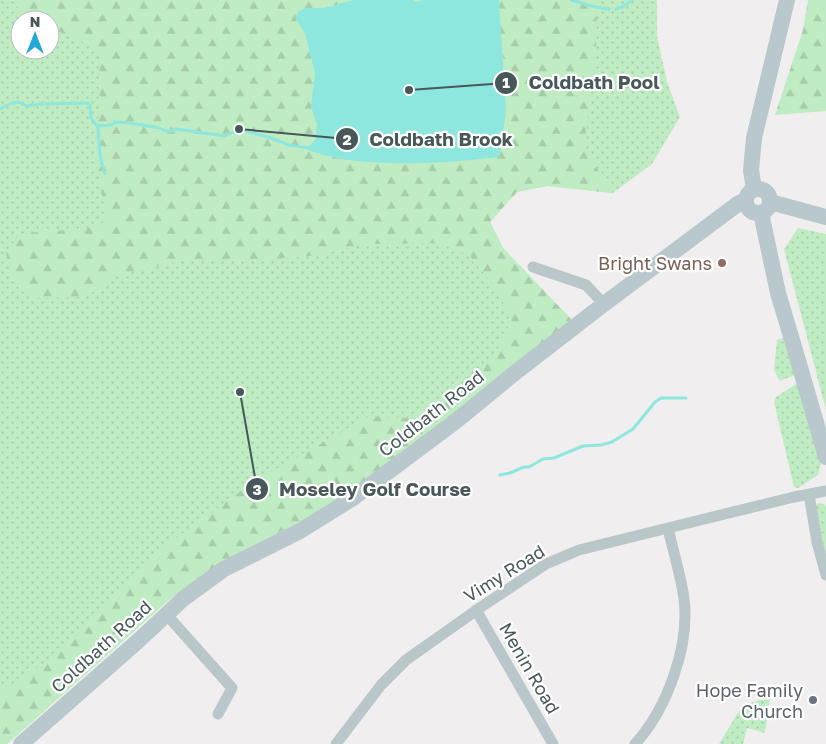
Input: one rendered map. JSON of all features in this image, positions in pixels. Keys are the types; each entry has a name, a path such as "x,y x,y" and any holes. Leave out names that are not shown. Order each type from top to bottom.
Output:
{"main road":[{"path":"787,0 754,138 750,195 746,207 754,213 766,208 826,217"},
{"name":"Coldbath Road","path":"21,744 183,599 224,569 300,531 353,498 456,421 604,304 750,195"},
{"path":"766,208 778,293 826,457"}],"street":[{"path":"533,267 586,285 604,304"},
{"name":"Vimy Road","path":"336,744 381,685 406,660 481,606 546,564 579,550 809,494 826,492"},
{"path":"809,494 817,542 826,575"},
{"path":"635,744 656,716 667,693 682,644 684,599 668,528"},
{"name":"Menin Road","path":"476,610 554,744"},
{"path":"166,614 232,688 218,714"}],"green space":[{"path":"0,0 657,0 657,36 667,82 680,117 652,164 613,193 547,186 516,192 490,222 503,248 571,319 170,599 7,744 0,744"},
{"path":"20,0 354,0 324,8 305,8 298,12 296,20 305,33 315,73 311,106 317,125 315,140 311,144 506,113 499,0 597,0 596,52 584,148 613,193 547,186 517,192 490,222 503,248 571,319 565,325 381,469 319,512 229,558 170,599 7,744 0,744 0,692 62,651 146,560 252,483 370,416 409,418 455,395 496,353 512,319 495,287 470,256 440,243 364,244 319,255 254,261 188,259 123,274 84,297 37,298 12,277 6,252 18,236 45,230 82,231 107,221 96,161 100,85 99,50 60,32 60,10 17,10"},
{"path":"808,0 826,0 826,111 775,115 803,30"},
{"path":"798,228 826,234 826,410 784,249"},
{"path":"787,336 797,374 780,381 774,370 777,340"},
{"path":"799,382 817,443 821,464 818,475 798,488 794,487 774,402 776,397"},
{"path":"818,503 824,504 826,507 826,560 814,509"},
{"path":"770,699 765,733 747,728 743,744 719,744 742,706"}],"water":[{"path":"354,0 413,0 417,2 422,0 499,0 506,113 499,157 461,161 386,163 333,158 310,151 308,148 315,140 317,125 311,106 315,73 305,33 296,19 298,12 305,8 324,8"}],"waterway":[{"path":"571,0 609,9"},
{"path":"616,9 632,0"},
{"path":"0,109 18,102 27,106 88,103 90,105 91,118 99,126 112,125 115,122 130,123 160,128 165,131 176,129 225,136 239,129 289,145 310,147"},
{"path":"99,126 100,151 105,173"},
{"path":"500,475 529,467 543,459 554,458 583,446 612,442 633,429 655,402 661,398 686,398"}],"place":[{"name":"Coldbath Pool","path":"409,90"},
{"name":"Coldbath Brook","path":"239,129"},
{"name":"Bright Swans","path":"722,263"},
{"name":"Moseley Golf Course","path":"240,392"},
{"name":"Hope Family Church","path":"813,700"}]}
